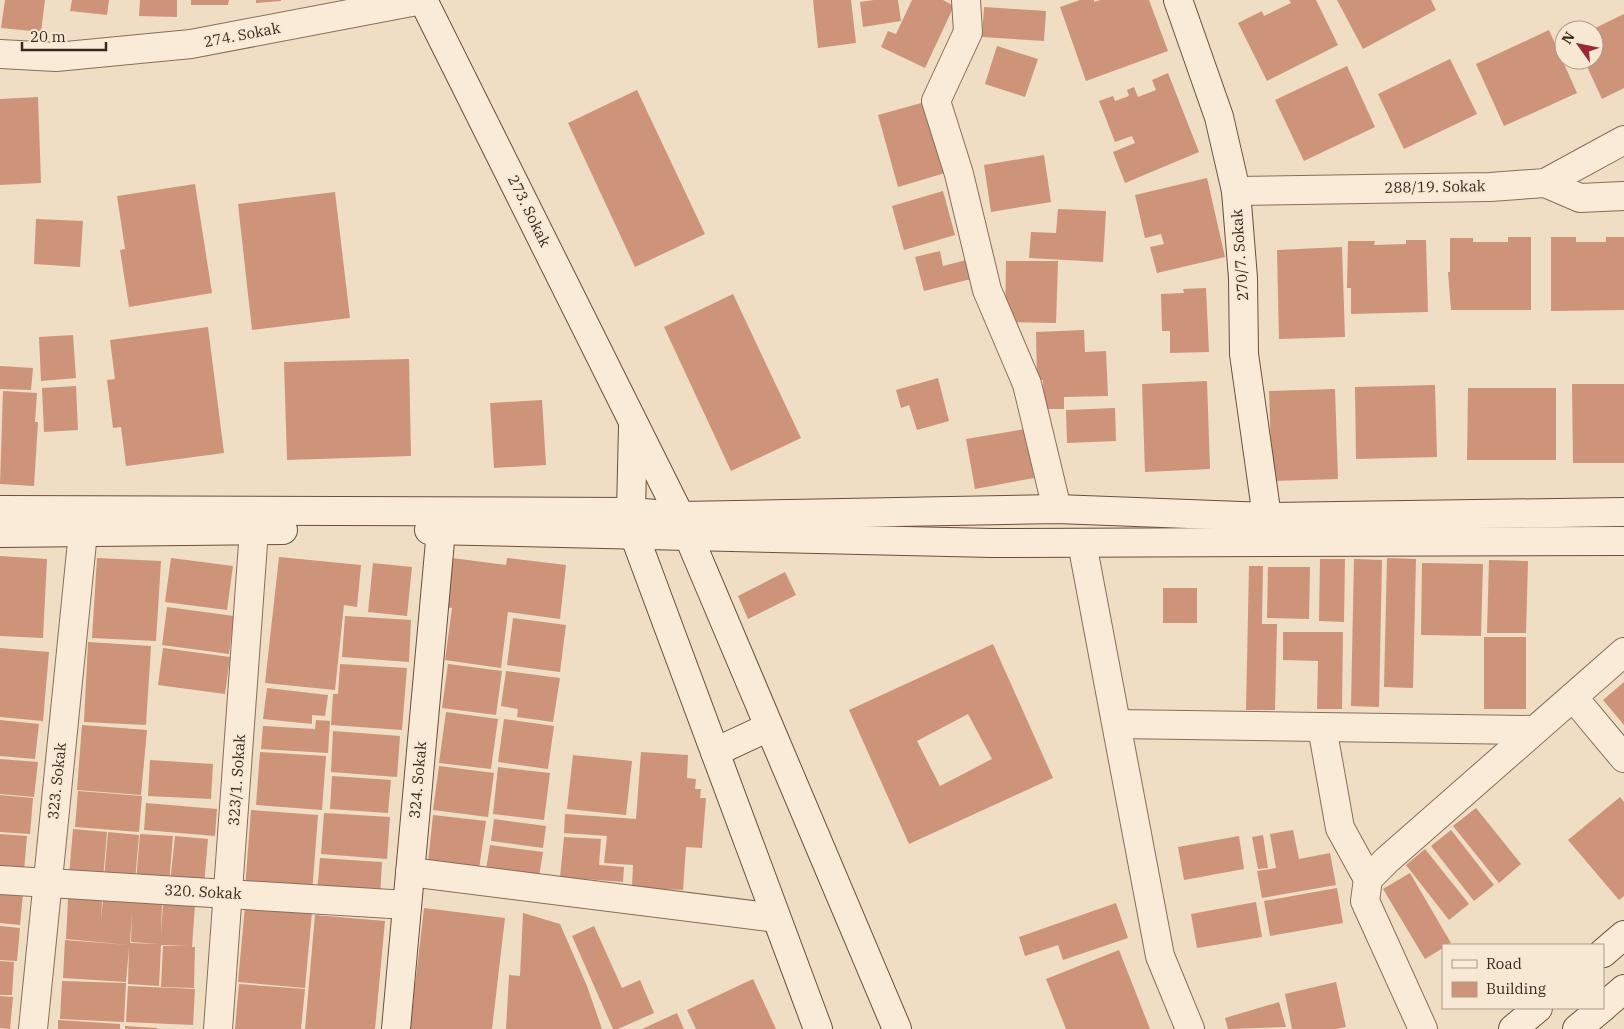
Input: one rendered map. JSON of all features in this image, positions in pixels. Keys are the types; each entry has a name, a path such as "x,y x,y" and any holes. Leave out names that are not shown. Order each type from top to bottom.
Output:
{"street":[{"name":"274. Sokak","path":"0,54 56,57 191,44 423,0"},
{"name":"273. Sokak","path":"423,0 684,526 897,1029"},
{"path":"966,0 968,32 936,101 959,174 987,290 1027,384 1057,509"},
{"name":"270/7. Sokak","path":"1185,2 1219,116 1236,191 1243,278 1244,354 1267,517"},
{"name":"288/19. Sokak","path":"1236,191 1490,186 1545,183 1624,140"},
{"path":"1545,183 1580,198 1624,196"},
{"name":"273. Sokak","path":"633,422 633,524"},
{"path":"684,526 1057,509 1267,517 1624,512"},
{"path":"0,510 633,524 992,543 1624,541"},
{"path":"0,533 442,530 633,524"},
{"path":"633,524 818,1029"},
{"name":"323/1. Sokak","path":"218,1029 254,530"},
{"name":"324. Sokak","path":"396,1029 442,530"},
{"name":"323. Sokak","path":"33,1029 82,532"},
{"path":"1082,543 1160,956 1190,1029"},
{"path":"1423,1029 1365,901 1368,880 1386,860 1624,652"},
{"path":"1572,697 1624,758"},
{"path":"1117,724 1534,730"},
{"path":"715,752 769,727"},
{"path":"1322,727 1340,828 1368,880"},
{"path":"410,872 776,918"},
{"name":"320. Sokak","path":"0,880 407,906"},
{"path":"1604,952 1624,935"},
{"path":"1604,1005 1624,989"},
{"path":"1513,1029 1537,1009"},
{"path":"1577,1029 1600,1009"}],"building":[{"path":"5,0 45,0 41,32 1,28"},
{"path":"72,0 109,0 107,15 70,11"},
{"path":"140,0 177,0 177,17 139,16"},
{"path":"191,0 229,0 228,5 191,5"},
{"path":"256,0 281,0 281,1 256,3"},
{"path":"813,0 851,0 856,43 818,48"},
{"path":"898,0 901,21 863,27 860,2"},
{"path":"912,0 943,0 954,6 925,68 881,47 888,31 896,34"},
{"path":"1080,0 1094,0 1094,2 1100,0 1149,0 1168,51 1086,81 1060,7"},
{"path":"1289,0 1316,0 1338,45 1267,81 1238,23 1262,11 1264,16 1291,3"},
{"path":"1337,0 1431,0 1436,10 1363,49"},
{"path":"984,7 1046,11 1044,41 982,37"},
{"path":"1624,14 1624,88 1602,99 1589,70 1604,70 1604,24"},
{"path":"1549,30 1554,41 1554,70 1567,70 1577,93 1504,126 1476,64"},
{"path":"997,46 1038,59 1025,97 985,84"},
{"path":"1450,59 1477,114 1404,149 1378,94"},
{"path":"1347,66 1375,127 1304,161 1275,100"},
{"path":"1168,73 1199,152 1125,183 1113,152 1135,143 1132,136 1115,142 1099,101 1113,96 1115,101 1129,96 1127,90 1134,87 1138,97 1156,90 1152,80"},
{"path":"637,90 705,234 635,267 568,123"},
{"path":"38,97 41,183 0,185 0,99"},
{"path":"925,102 945,173 898,187 878,115"},
{"path":"1044,155 1051,202 991,212 984,165"},
{"path":"1207,178 1225,257 1157,273 1150,247 1164,244 1161,234 1145,238 1135,195"},
{"path":"195,184 212,293 129,307 120,250 125,249 117,196"},
{"path":"943,191 955,235 904,250 892,206"},
{"path":"335,192 350,318 252,330 238,204"},
{"path":"1058,209 1106,211 1103,262 1029,258 1031,232 1056,233"},
{"path":"36,219 83,221 80,267 34,264"},
{"path":"1508,237 1531,237 1531,310 1451,310 1448,272 1450,272 1450,238 1473,238 1473,242 1508,242"},
{"path":"1551,237 1576,237 1576,242 1606,242 1606,237 1624,237 1624,310 1551,311"},
{"path":"1406,240 1426,240 1428,312 1351,314 1351,288 1347,288 1348,241 1375,241 1374,245 1406,244"},
{"path":"1342,247 1345,337 1279,339 1277,250"},
{"path":"940,251 943,266 970,259 975,278 924,291 915,257"},
{"path":"1006,261 1058,261 1056,323 1005,322"},
{"path":"1206,288 1209,352 1170,353 1170,331 1162,331 1161,294 1184,293 1183,289"},
{"path":"733,294 801,438 731,471 664,327"},
{"path":"208,327 224,453 126,466 121,427 113,428 107,380 115,379 110,340"},
{"path":"1084,330 1085,352 1106,351 1108,396 1064,397 1064,409 1044,409 1043,380 1037,380 1036,332"},
{"path":"73,335 76,378 41,381 39,337"},
{"path":"409,359 411,456 287,460 284,362"},
{"path":"0,366 33,368 31,390 0,389"},
{"path":"938,378 949,421 917,430 909,405 901,408 896,390"},
{"path":"1207,381 1210,469 1145,472 1142,384"},
{"path":"1572,384 1624,384 1624,463 1573,463"},
{"path":"1435,385 1437,457 1356,459 1355,387"},
{"path":"76,386 78,430 44,432 42,388"},
{"path":"1468,388 1556,388 1556,460 1467,460"},
{"path":"1335,389 1338,479 1272,481 1269,391"},
{"path":"3,391 37,393 35,422 38,422 34,486 0,484"},
{"path":"542,400 546,465 494,468 490,403"},
{"path":"1115,408 1116,441 1067,443 1066,410"},
{"path":"1025,429 1034,478 975,489 966,439"},
{"path":"0,556 47,559 43,638 0,636"},
{"path":"279,557 361,565 357,607 344,605 335,690 265,683"},
{"path":"97,558 161,561 156,641 92,638"},
{"path":"171,558 233,566 227,610 165,602"},
{"path":"452,558 506,565 507,558 566,565 560,619 508,612 501,668 445,660 452,608 445,607"},
{"path":"1387,558 1416,559 1413,688 1384,687"},
{"path":"1320,559 1345,559 1344,622 1319,621"},
{"path":"1354,559 1382,560 1379,707 1351,706"},
{"path":"1489,560 1528,561 1526,633 1487,633"},
{"path":"373,563 412,567 407,616 368,612"},
{"path":"1422,563 1483,564 1481,636 1421,635"},
{"path":"1249,566 1263,566 1262,624 1277,624 1275,710 1246,710"},
{"path":"1268,567 1310,567 1309,619 1267,618"},
{"path":"785,572 796,595 748,619 738,596"},
{"path":"1163,588 1197,588 1197,623 1163,623"},
{"path":"167,607 234,616 229,654 162,645"},
{"path":"345,616 411,620 409,662 342,657"},
{"path":"513,618 566,625 560,672 507,665"},
{"path":"1283,632 1343,632 1342,709 1317,709 1318,661 1283,660"},
{"path":"1484,637 1526,637 1526,709 1484,709"},
{"path":"88,642 151,646 146,725 84,722"},
{"path":"993,644 1053,778 909,844 849,710","holes":["968,714 992,759 940,786 917,741"]},
{"path":"0,648 49,652 43,721 0,717"},
{"path":"163,648 230,657 225,694 158,685"},
{"path":"340,664 407,668 402,730 331,725 333,694 338,694"},
{"path":"448,664 502,671 496,715 442,708"},
{"path":"506,671 560,678 553,722 517,717 518,709 501,706"},
{"path":"1624,682 1624,725 1603,700"},
{"path":"267,688 328,695 325,716 312,715 312,724 263,719"},
{"path":"446,712 498,719 491,769 439,763"},
{"path":"504,719 554,726 548,769 498,762"},
{"path":"0,720 39,724 35,759 0,756"},
{"path":"316,720 330,721 328,753 261,749 263,726 315,729"},
{"path":"82,725 147,730 141,795 77,790"},
{"path":"333,731 400,736 397,777 331,772"},
{"path":"260,752 326,756 322,810 256,805"},
{"path":"641,752 688,755 687,778 696,779 695,789 701,789 700,798 706,798 702,848 686,847 683,890 632,887 633,865 604,863 607,836 564,833 565,814 636,819"},
{"path":"573,755 632,761 626,815 567,809"},
{"path":"0,759 38,762 34,797 0,794"},
{"path":"150,760 213,764 211,799 148,796"},
{"path":"439,766 494,773 488,817 433,810"},
{"path":"498,767 550,773 544,820 493,814"},
{"path":"332,776 391,780 388,813 330,809"},
{"path":"78,791 142,796 139,832 75,827"},
{"path":"0,795 33,798 30,834 0,832"},
{"path":"1620,797 1624,802 1624,896 1619,900 1568,840"},
{"path":"146,803 217,809 215,836 144,830"},
{"path":"1476,808 1521,864 1499,883 1453,826"},
{"path":"251,810 318,815 312,894 245,889"},
{"path":"324,813 390,817 387,859 321,854"},
{"path":"433,815 486,821 479,869 428,862"},
{"path":"494,819 546,826 543,848 491,841"},
{"path":"73,829 107,832 103,879 69,876"},
{"path":"1293,830 1299,859 1330,853 1336,885 1262,898 1257,871 1276,868 1270,834"},
{"path":"1451,830 1494,885 1474,901 1431,846"},
{"path":"108,832 139,835 135,881 104,878"},
{"path":"0,834 27,836 24,871 0,868"},
{"path":"140,834 173,836 169,883 136,881"},
{"path":"1263,835 1268,868 1258,869 1252,837"},
{"path":"175,836 208,839 204,886 170,883"},
{"path":"1239,836 1244,869 1184,880 1178,847"},
{"path":"564,837 601,839 599,865 624,867 623,882 560,877"},
{"path":"490,845 543,852 539,877 486,870"},
{"path":"1425,849 1469,904 1449,920 1406,865"},
{"path":"320,858 382,862 380,898 317,894"},
{"path":"1410,873 1451,943 1442,944 1442,949 1425,959 1383,889"},
{"path":"1337,888 1343,923 1270,936 1264,901"},
{"path":"0,891 23,893 20,925 0,923"},
{"path":"68,899 102,900 101,921 103,899 162,902 161,936 163,903 195,905 192,947 195,947 194,988 161,987 163,946 189,946 161,945 159,986 128,984 129,948 126,982 63,978 65,940 129,945 66,939","holes":["132,912 131,942 160,944 130,943"]},
{"path":"1256,902 1262,937 1197,948 1191,914"},
{"path":"1116,903 1128,938 1063,960 1058,945 1025,956 1019,937"},
{"path":"245,906 312,912 305,988 238,982"},
{"path":"424,908 505,918 492,1029 410,1029"},
{"path":"523,913 560,924 587,986 602,1029 506,1029 509,975 520,976"},
{"path":"315,915 385,921 375,1029 305,1029"},
{"path":"0,926 20,928 17,961 0,960"},
{"path":"594,926 622,988 640,980 654,1013 618,1029 613,1029 572,936"},
{"path":"1119,950 1150,1029 1066,1029 1046,979"},
{"path":"0,961 14,962 12,995 0,995"},
{"path":"753,979 776,1029 696,1029 687,1010"},
{"path":"62,981 126,983 124,1022 60,1019"},
{"path":"1336,982 1346,1027 1336,1029 1292,1029 1285,994"},
{"path":"239,984 305,989 301,1029 235,1029"},
{"path":"128,986 195,989 193,1025 126,1022"},
{"path":"0,996 13,997 10,1029 0,1028"},
{"path":"1279,1002 1286,1027 1228,1029 1225,1018"},
{"path":"677,1013 684,1029 642,1029"},
{"path":"58,1020 120,1024 120,1029 58,1029"},
{"path":"125,1026 157,1028 157,1029 125,1029"}]}
